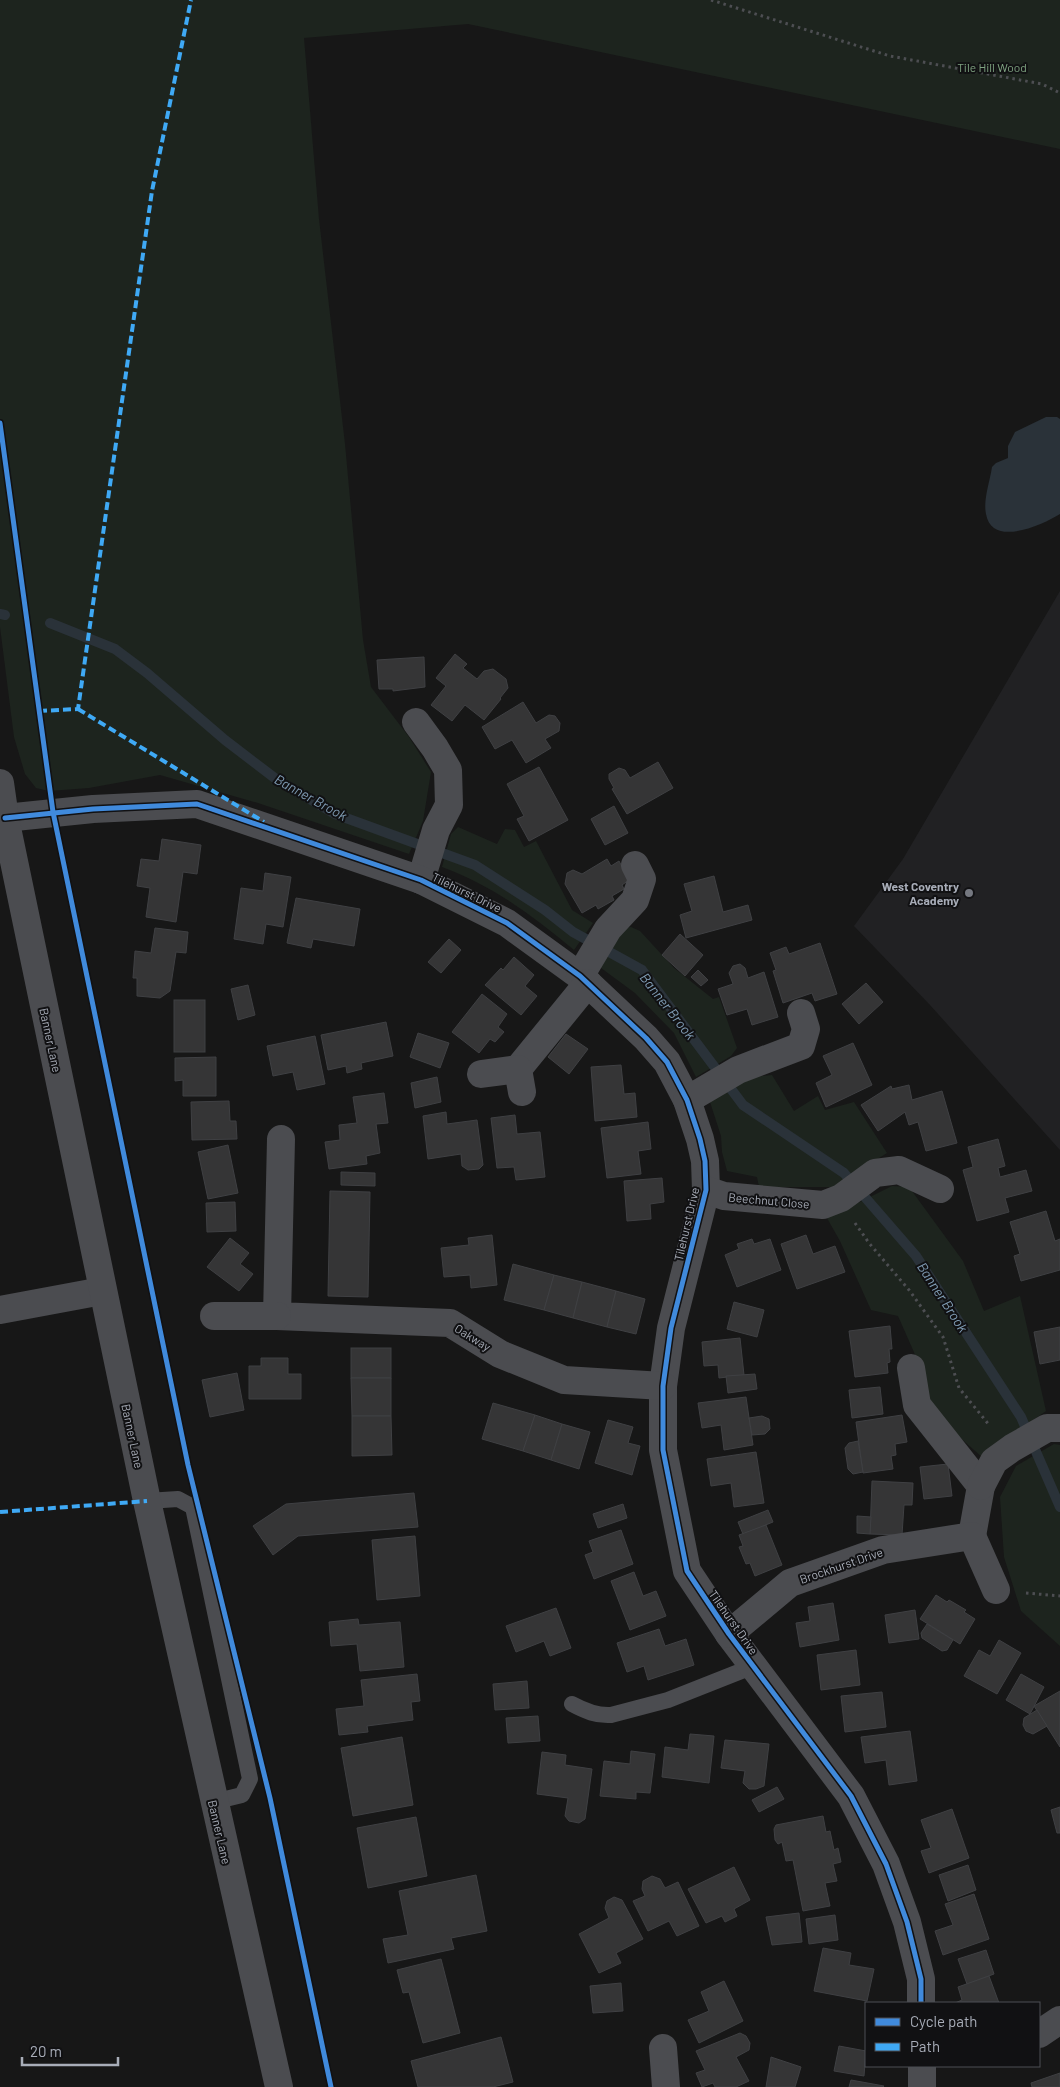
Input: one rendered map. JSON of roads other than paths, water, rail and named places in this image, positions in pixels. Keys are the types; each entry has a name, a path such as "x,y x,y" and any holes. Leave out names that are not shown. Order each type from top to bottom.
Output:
{"street":[{"name":"Tilehurst Drive","path":"416,722 448,770 449,805 436,830 424,870"},
{"name":"Banner Lane","path":"0,783 5,818 102,1291 213,1802 279,2087"},
{"name":"Tilehurst Drive","path":"5,818 93,808 198,804 424,870 585,974 646,1038 696,1095 706,1190 671,1328 663,1386 663,1450 687,1572 729,1634 851,1796 886,1864 907,1922 921,1979 921,2002"},
{"path":"481,1074 520,1081 585,974 608,929 635,900 642,879 635,865"},
{"path":"696,1095 738,1070 801,1046 806,1030 802,1013"},
{"path":"277,1316 281,1139"},
{"name":"Beechnut Close","path":"706,1190 724,1196 832,1201 875,1173 899,1170 940,1189"},
{"path":"0,1310 102,1291"},
{"name":"Oakway","path":"214,1316 277,1316 450,1323 500,1354 564,1380 663,1386"},
{"path":"910,1368 917,1405 981,1486"},
{"path":"996,1590 972,1536 981,1486 1003,1454 1054,1428"},
{"name":"Brockhurst Drive","path":"729,1634 790,1583 883,1550 972,1536"},
{"path":"1040,2033 1060,2020"},
{"path":"663,2048 666,2087"},
{"path":"922,2067 922,2087"}],"lane":[{"path":"147,1501 178,1499 192,1507 250,1779 242,1795 213,1802"},
{"path":"572,1704 602,1716 611,1715 668,1700 754,1666"}],"waterway":[{"path":"0,614 5,615"},
{"name":"Banner Brook","path":"50,623 115,649 147,673 225,740 276,779 335,814 475,865 545,910 573,932 642,970 743,1105 844,1173 916,1256 1021,1417 1060,1507"}],"place":[{"name":"West Coventry Academy","path":"969,893"}],"park label":[{"name":"Tile Hill Wood","path":"992,67"}]}
